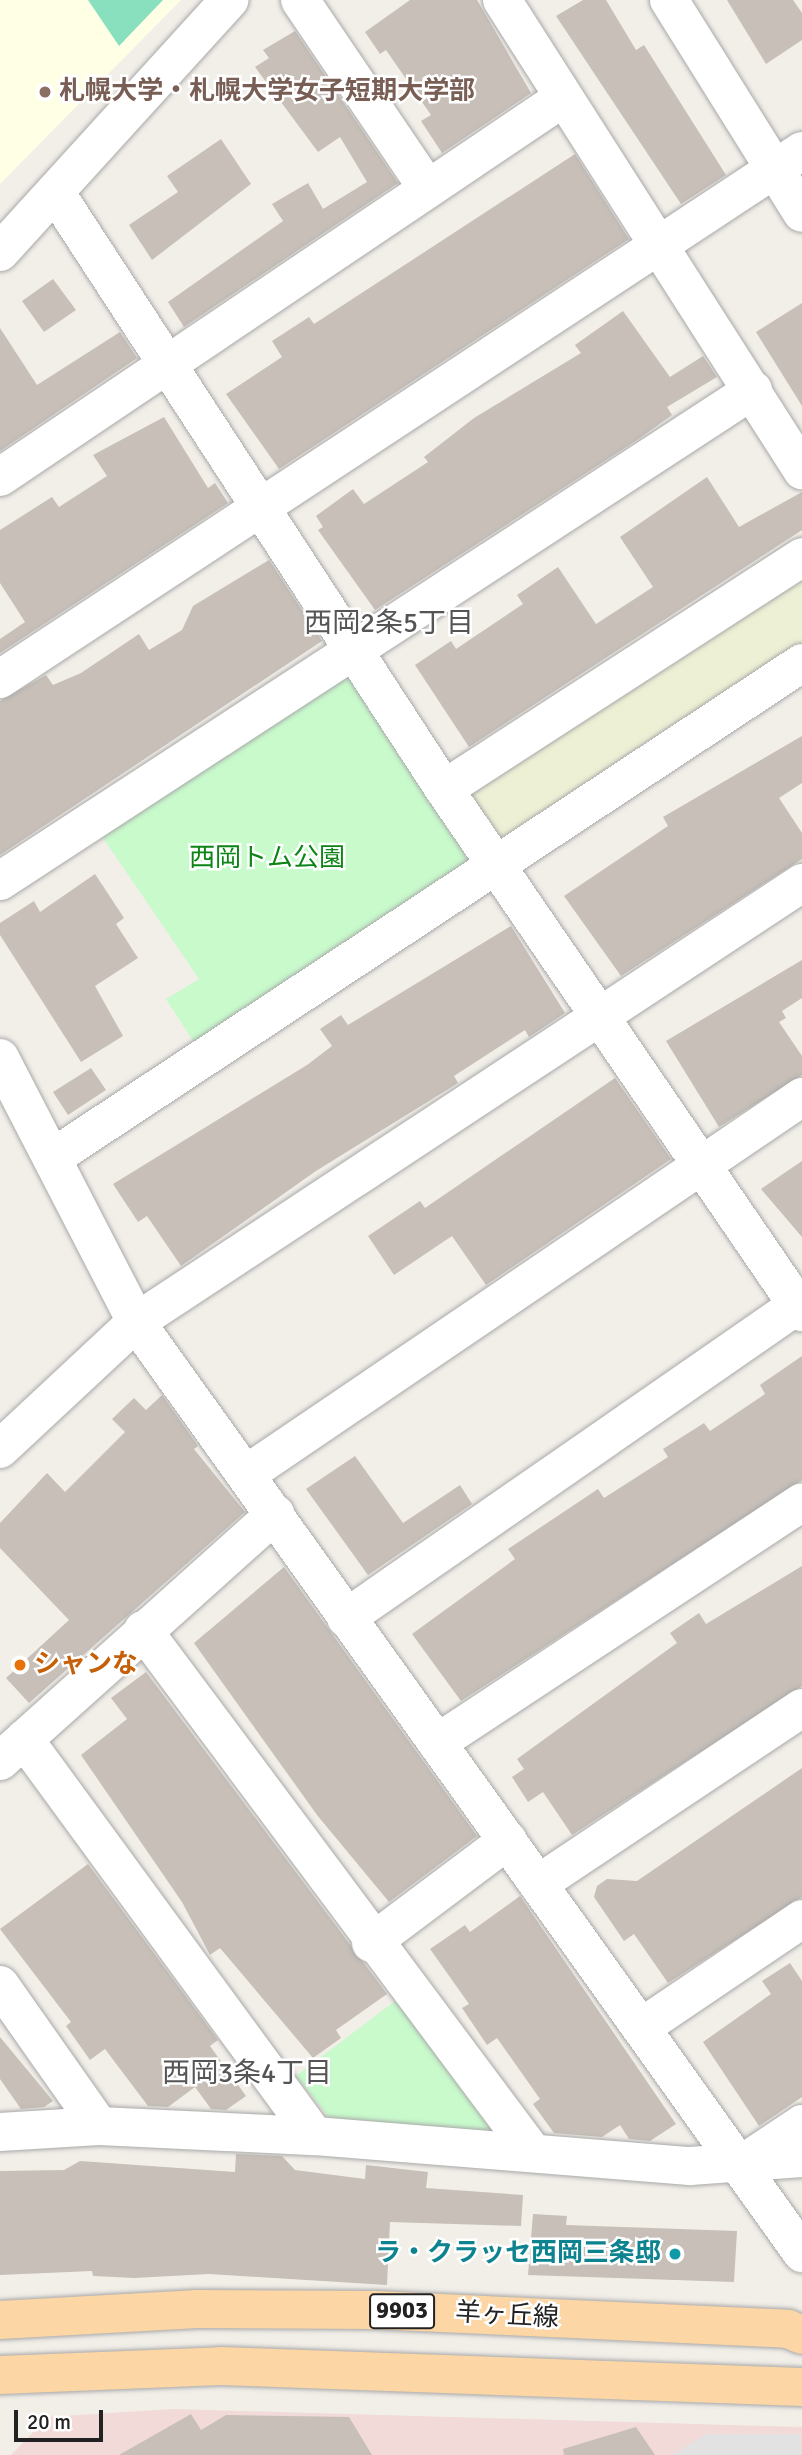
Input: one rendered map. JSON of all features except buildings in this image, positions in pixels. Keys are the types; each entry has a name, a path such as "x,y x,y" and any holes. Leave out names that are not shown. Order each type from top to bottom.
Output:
{"main road":[{"name":"羊ヶ丘線","path":"0,2320 198,2309 374,2310 788,2329 802,2335"},
{"path":"0,2375 221,2366 802,2387"}],"street":[{"path":"0,252 57,195 229,0"},
{"path":"300,0 426,186"},
{"path":"502,0 802,470"},
{"path":"669,0 789,160 802,213"},
{"path":"0,477 426,186 563,98"},
{"path":"0,679 260,502 789,160"},
{"path":"57,195 260,502 444,789 801,1306 346,1618"},
{"path":"0,881 753,390"},
{"path":"444,789 802,557"},
{"path":"55,1156 802,663"},
{"path":"0,1448 136,1322 802,883"},
{"path":"0,1058 55,1156 136,1322 248,1474 346,1618 802,2253"},
{"path":"248,1474 802,1097"},
{"path":"437,1743 802,1502"},
{"path":"275,1514 12,1750 315,2136"},
{"path":"143,1630 371,1943 533,2153"},
{"path":"538,1884 802,1709"},
{"path":"371,1943 508,1840"},
{"path":"642,2027 802,1919"},
{"path":"0,1985 99,2126"},
{"path":"741,2165 802,2124"},
{"path":"0,2132 99,2126 315,2136 533,2153 741,2165 802,2158"}],"shaded area":[{"name":"札幌大学・札幌大学女子短期大学部","path":"0,0 181,0 0,184"},
{"path":"802,578 802,645 499,851 465,798"},
{"path":"173,2409 802,2427 802,2455 11,2455 48,2417"},
{"path":"707,2434 800,2434 802,2455 672,2455"}],"green space":[{"path":"88,0 163,0 119,46"},
{"name":"西岡トム公園","path":"350,664 480,860 197,1047 166,999 199,979 97,829"},
{"path":"395,2001 401,2004 511,2140 339,2130 296,2076"}],"place":[{"name":"札幌大学・札幌大学女子短期大学部","path":"45,92"},
{"name":"シャンな","path":"20,1665"},
{"name":"ラ・クラッセ西岡三条邸","path":"675,2254"}],"district":[{"name":"西岡2条5丁目","path":"389,623"},
{"name":"西岡3条4丁目","path":"247,2073"}]}
